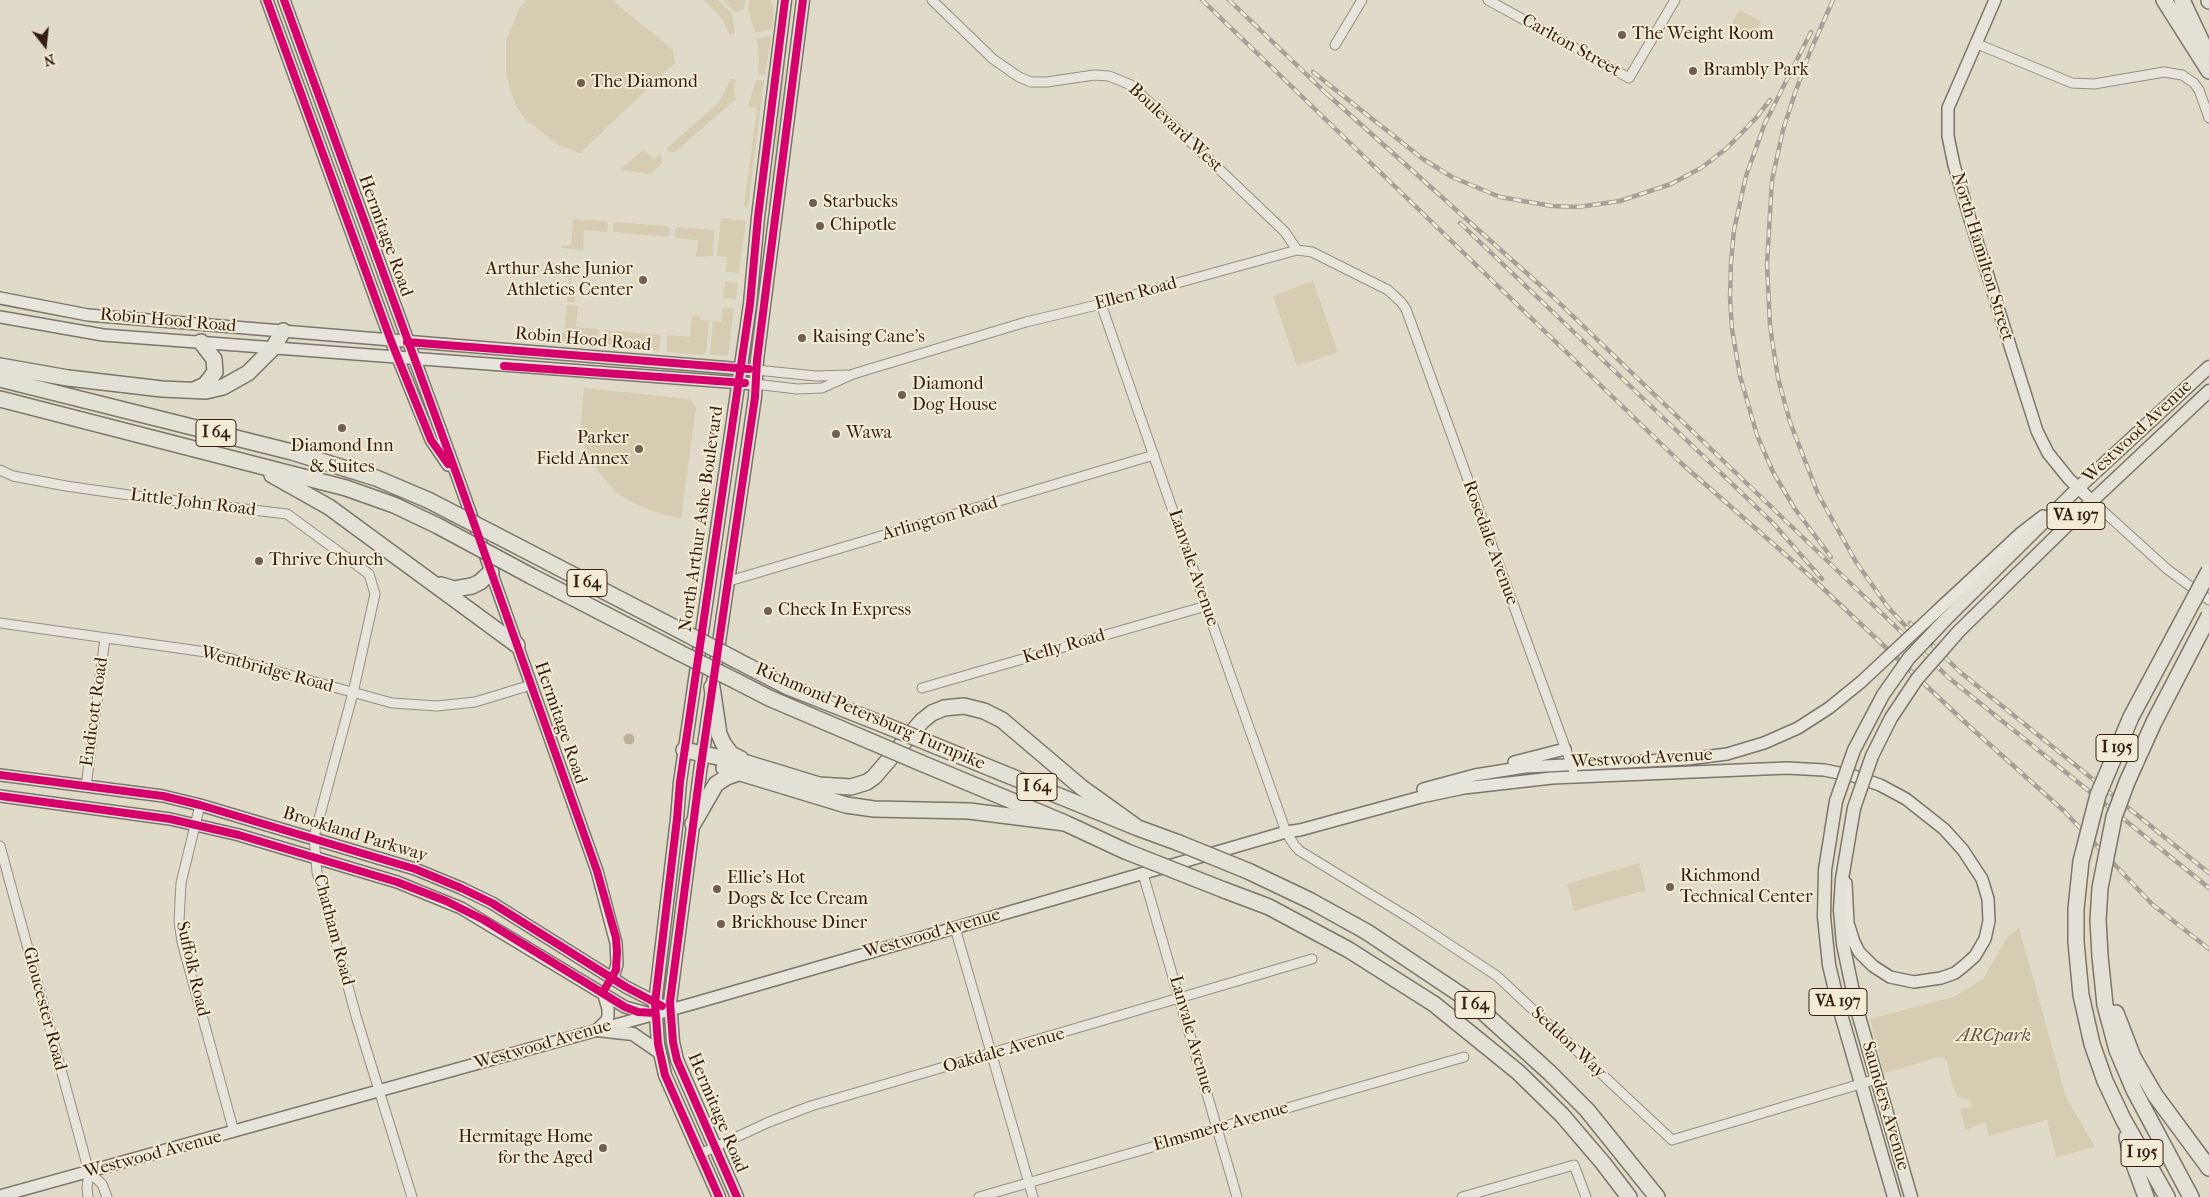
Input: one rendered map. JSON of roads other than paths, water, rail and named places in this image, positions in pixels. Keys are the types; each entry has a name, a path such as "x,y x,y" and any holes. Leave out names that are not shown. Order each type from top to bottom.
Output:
{"highway":[{"path":"2164,0 2209,71"},
{"path":"2182,0 2209,58"},
{"path":"0,366 77,379 162,389 214,389 240,378 258,365 273,348 283,331"},
{"path":"194,390 205,385 215,372 214,359 201,342"},
{"name":"Richmond-Petersburg Turnpike","path":"0,379 292,452 376,478 428,500 788,686 1248,871 1311,901 1367,932 1473,1004 1550,1073 1587,1110 1657,1197"},
{"name":"Richmond-Petersburg Turnpike","path":"0,399 346,488 394,505 769,698 1126,851 1269,907 1349,950 1434,1004 1518,1072 1562,1116 1603,1163 1628,1197"},
{"path":"244,461 330,507 433,581 517,645"},
{"name":"I 195","path":"2166,1197 2123,1119 2105,1081 2092,1044 2080,994 2076,942 2076,909 2081,861 2098,795 2131,717 2209,571"},
{"path":"433,581 446,588 464,588 480,582 491,572"},
{"name":"I 195","path":"2191,1197 2134,1090 2117,1050 2105,1005 2098,920 2100,888 2114,816 2154,722 2209,616"},
{"path":"712,687 715,717 723,743 744,767 846,805 874,809 988,813 1064,823"},
{"path":"684,754 828,787 842,788 859,785 874,777 922,721 932,713 944,708 964,706 984,711 1002,720 1080,787 1138,828"},
{"path":"693,824 716,784 744,767"},
{"path":"2100,956 2119,1021 2133,1057 2156,1095 2209,1168"},
{"path":"2123,1119 2132,1158 2146,1197"}],"main road":[{"name":"Hermitage Road","path":"267,0 391,341 431,440 459,481"},
{"name":"Hermitage Road","path":"284,0 459,481 604,894 616,943 617,964 613,978"},
{"name":"North Arthur Ashe Boulevard","path":"655,1008 684,754 741,368 784,0"},
{"name":"North Arthur Ashe Boulevard","path":"670,1009 726,582 744,478 803,0"},
{"name":"North Hamilton Street","path":"1995,0 1948,108 1948,136 1954,165 2037,431 2048,453 2078,488 2092,501"},
{"name":"Robin Hood Road","path":"0,298 88,314 391,341 633,358 756,370"},
{"name":"Robin Hood Road","path":"0,317 103,335 755,384"},
{"path":"579,372 584,363 592,361 619,363 633,358"},
{"name":"Westwood Avenue","path":"1286,832 1295,825 1475,775 1525,767 1687,759 1745,749 1781,736 1829,708 1942,615 2209,367"},
{"name":"Westwood Avenue","path":"1854,808 1872,756 1899,704 1923,672 1959,631 2092,501 2209,391"},
{"path":"722,487 723,518 717,570 726,582"},
{"name":"VA 197","path":"1894,1197 1832,980 1825,933 1825,870 1836,801 1854,750 1883,695 1942,615"},
{"path":"1475,775 1500,766 1566,749"},
{"name":"Westwood Avenue","path":"670,1009 1286,832 1300,830 1450,790 1526,779 1575,776 1809,768 1838,772 1880,785 1906,799 1944,828 1963,850 1982,879 1988,899 1989,921 1985,939 1974,956 1955,973 1928,982 1900,980 1873,966 1859,952 1850,931 1845,854"},
{"name":"Brookland Parkway","path":"0,775 162,796 314,837 415,868 492,903 613,978 655,1008"},
{"name":"Brookland Parkway","path":"0,796 170,819 239,835 397,882 454,905 484,920 635,1011 655,1008 670,1009"},
{"name":"Saunders Avenue","path":"1854,808 1845,854 1840,903 1843,944 1856,1006 1911,1197"},
{"path":"597,1030 606,1022 608,1016 603,992"},
{"name":"Hermitage Road","path":"655,1008 659,1052 671,1090 719,1197"},
{"name":"Westwood Avenue","path":"0,1196 597,1030 655,1008"},
{"name":"Hermitage Road","path":"670,1009 673,1042 677,1060 735,1196"},
{"path":"597,1030 633,1034 659,1052"}],"street":[{"name":"Boulevard West","path":"932,0 993,59 1018,77 1031,82 1047,82 1094,75 1108,76 1131,85 1286,232 1297,250"},
{"path":"1335,45 1362,0"},
{"name":"Carlton Street","path":"1488,0 1629,78 1675,0"},
{"path":"1975,43 2072,83 2094,84 2164,72 2182,75 2194,83 2200,90 2209,118"},
{"name":"Ellen Road","path":"755,384 797,389 814,389 829,386 853,374 1026,322 1102,304 1297,250"},
{"name":"Rosedale Avenue","path":"1297,250 1312,252 1380,286 1394,295 1406,309 1575,776"},
{"name":"Lanvale Avenue","path":"1102,304 1118,356 1286,832"},
{"name":"Ellen Road","path":"756,370 816,376 853,374"},
{"name":"Arlington Road","path":"726,582 1154,455"},
{"name":"Little John Road","path":"0,470 13,476 66,486 288,514 369,574"},
{"path":"2092,501 2168,569 2209,600"},
{"name":"Chatham Road","path":"369,574 375,594 353,693 314,837 315,858 317,872 379,1092 412,1197"},
{"name":"Kelly Road","path":"922,688 1206,606"},
{"name":"Wentbridge Road","path":"0,623 206,652 392,703 437,706 476,702 531,685"},
{"name":"Endicott Road","path":"86,787 105,638"},
{"name":"Suffolk Road","path":"200,805 181,883 179,904 182,942 234,1132"},
{"name":"Seddon Way","path":"1286,832 1300,851 1411,919 1497,976 1672,1140 1877,1079"},
{"name":"Gloucester Road","path":"0,846 89,1172 88,1197"},
{"name":"Lanvale Avenue","path":"1142,874 1181,999 1237,1197"},
{"path":"954,928 1033,1197"},
{"name":"Oakdale Avenue","path":"700,1154 795,1111 1312,959"},
{"name":"Elmsmere Avenue","path":"979,1197 1464,1057"},
{"path":"1462,1197 1574,1165 1586,1197"},
{"name":"Gloucester Road","path":"89,1172 102,1184 107,1197"}],"railway":[{"path":"1202,0 1681,463 1811,577 1969,726 2064,811 2152,904 2209,949"},
{"path":"1229,0 1331,98"},
{"path":"1833,0 1810,52 1795,93 1783,130 1772,180 1767,264 1770,326 1778,378 1790,422 1818,494 1856,562 1887,606 1912,633"},
{"path":"1811,32 1765,123 1746,176 1734,230 1730,298 1732,329 1740,376 1757,435 1773,472 1795,509 1831,557"},
{"path":"1313,72 1423,159 1452,177 1500,197 1552,206 1578,207 1620,201 1671,184 1701,168 1727,148 1756,118 1770,100"},
{"path":"1327,94 1551,295 1949,678 2209,888"},
{"path":"1460,223 1773,523 1822,579"},
{"path":"1910,623 1960,672 2209,873"}],"place":[{"name":"The Weight Room","path":"1622,35"},
{"name":"Brambly Park","path":"1693,71"},
{"name":"The Diamond","path":"581,83"},
{"name":"Starbucks","path":"813,203"},
{"name":"Chipotle","path":"820,226"},
{"name":"Arthur Ashe Junior Athletics Center","path":"643,280"},
{"name":"Raising Cane's","path":"802,338"},
{"name":"Diamond Dog House","path":"902,395"},
{"name":"Diamond Inn & Suites","path":"342,428"},
{"name":"Wawa","path":"836,434"},
{"name":"Parker Field Annex","path":"639,449"},
{"name":"Thrive Church","path":"259,561"},
{"name":"Check In Express","path":"768,611"},
{"name":"Richmond Technical Center","path":"1670,887"},
{"name":"Ellie's Hot Dogs & Ice Cream","path":"717,889"},
{"name":"Brickhouse Diner","path":"721,924"},
{"name":"Hermitage Home for the Aged","path":"603,1148"}],"park label":[{"name":"ARCpark","path":"1994,1037"}]}
